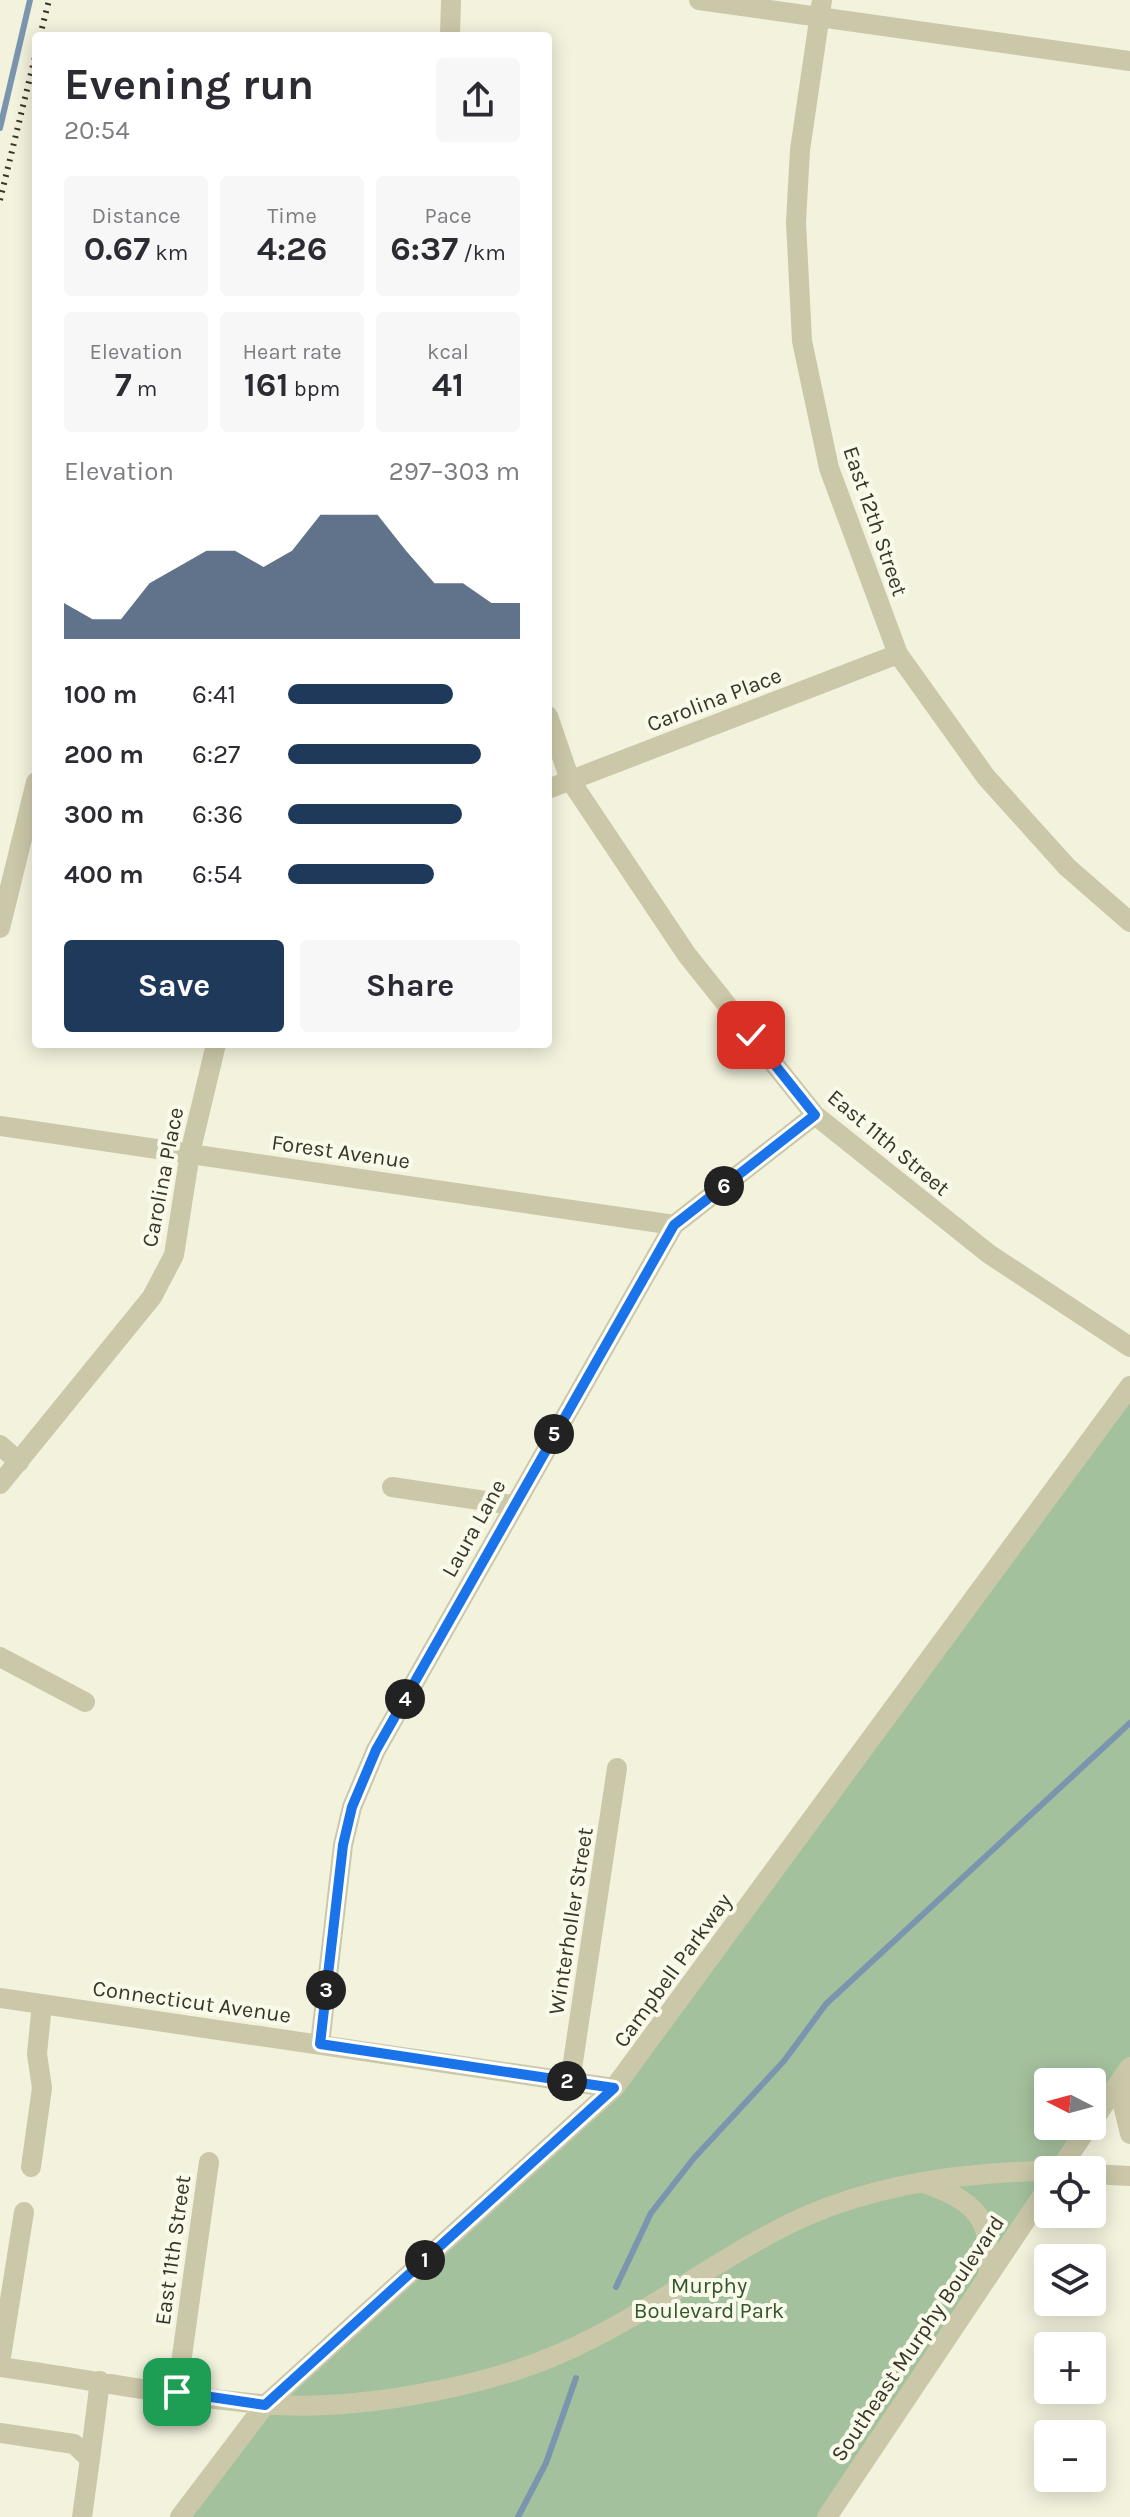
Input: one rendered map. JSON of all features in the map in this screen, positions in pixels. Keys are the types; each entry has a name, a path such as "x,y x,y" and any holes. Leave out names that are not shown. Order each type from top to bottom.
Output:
{"street":[{"path":"450,32 451,0"},
{"path":"699,0 821,8 1130,61"},
{"name":"East 12th Street","path":"821,8 800,150 796,222 802,341 829,468 898,654 986,777 1067,867 1130,922"},
{"name":"Carolina Place","path":"552,787 898,654"},
{"name":"East 11th Street","path":"552,728 570,780 687,955 815,1115 989,1254 1130,1347"},
{"path":"0,928 32,798"},
{"name":"Carolina Place","path":"0,1484 152,1297 174,1255 190,1153 215,1048"},
{"name":"Laura Lane","path":"320,2044 343,1845 352,1807 376,1750 674,1225 815,1115"},
{"name":"Forest Avenue","path":"0,1126 674,1225"},
{"name":"Campbell Parkway","path":"180,2517 265,2405 614,2088 1130,1386"},
{"path":"0,1445 19,1462"},
{"path":"392,1487 513,1505"},
{"path":"0,1657 85,1702"},
{"name":"Winterholler Street","path":"570,2082 617,1768"},
{"name":"Connecticut Avenue","path":"0,1998 614,2088"},
{"path":"31,2167 42,2088 37,2054 42,2004"},
{"path":"1106,2102 1129,2069"},
{"path":"1129,2069 1122,2101 1130,2134"},
{"name":"East 11th Street","path":"177,2392 209,2162"},
{"path":"24,2212 0,2365 265,2405 373,2401 462,2385 557,2355 644,2311 725,2260 807,2216 883,2190 921,2182 995,2172 1034,2171"},
{"path":"1106,2175 1130,2176"},
{"path":"921,2182 961,2199 978,2214 989,2241 988,2277"},
{"name":"Southeast Murphy Boulevard","path":"827,2517 1034,2208"},
{"path":"82,2517 100,2381"},
{"path":"0,2433 74,2444 90,2459"}],"green space":[{"name":"Murphy Boulevard Park","path":"1130,1386 1130,2067 1106,2102 1106,2068 1034,2068 1034,2140 1080,2140 1069,2156 1034,2156 1034,2208 827,2517 180,2517 265,2405 614,2088"}],"waterway":[{"path":"0,128 30,0"},
{"path":"616,2287 651,2213 694,2158 784,2061 826,2004 1130,1723"},
{"path":"518,2517 546,2463 576,2378"}],"railway":[{"path":"41,32 49,0"},
{"path":"0,200 32,69"}],"route":[{"path":"177,2392 265,2405 614,2088 320,2044 343,1845 352,1807 376,1750 674,1225 815,1115 751,1035"}]}
